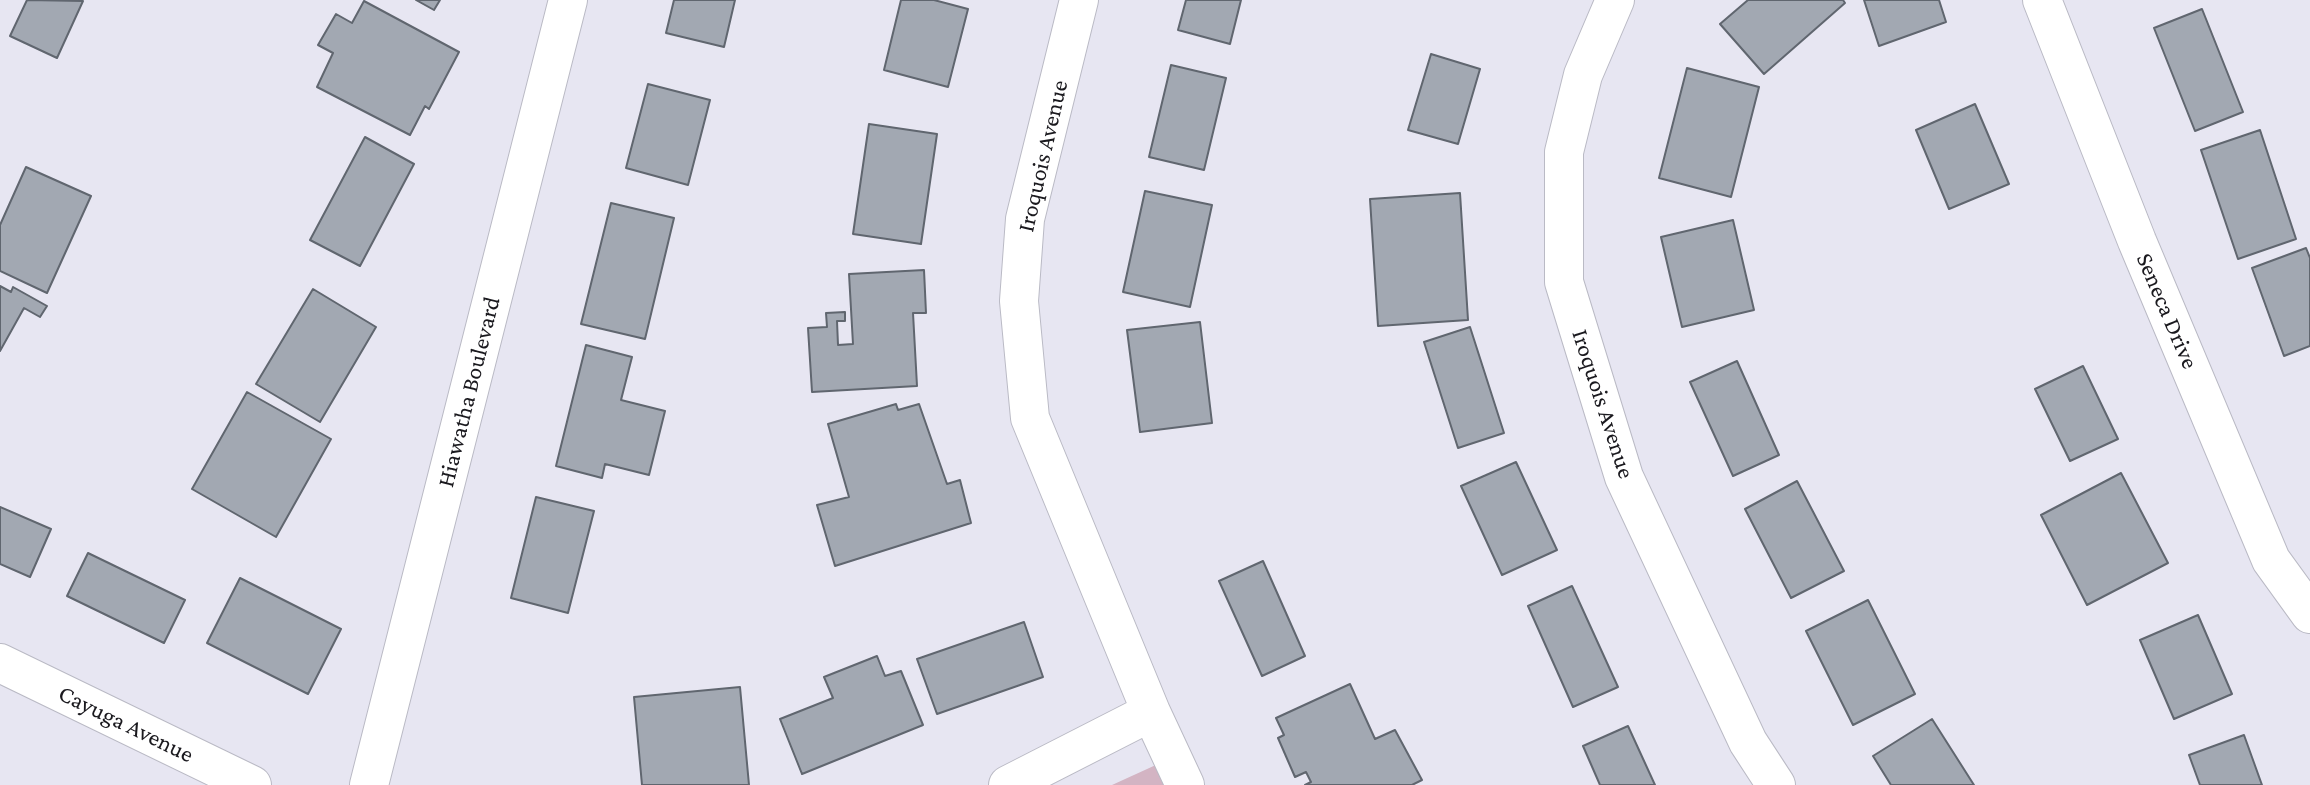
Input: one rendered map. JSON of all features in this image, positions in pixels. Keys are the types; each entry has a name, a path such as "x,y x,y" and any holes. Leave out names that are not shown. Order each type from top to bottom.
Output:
{"street":[{"name":"Hiawatha Boulevard","path":"369,785 568,0"},
{"name":"Iroquois Avenue","path":"1079,0 1025,219 1019,301 1030,418 1151,712 1185,785"},
{"name":"Iroquois Avenue","path":"1615,0 1583,75 1564,152 1564,282 1625,477 1748,742 1776,785"},
{"name":"Seneca Drive","path":"2042,0 2137,240 2271,560 2310,614"},
{"name":"Cayuga Avenue","path":"0,663 251,785"},
{"path":"1008,785 1151,712"}],"shaded area":[{"path":"1158,764 1167,785 1112,785"}],"building":[{"path":"27,0 83,1 57,58 10,36"},
{"path":"416,0 440,0 434,10"},
{"path":"674,0 735,0 724,47 666,33"},
{"path":"901,0 934,0 968,9 948,87 884,70"},
{"path":"1186,0 1241,0 1230,44 1178,30"},
{"path":"1748,0 1843,0 1845,3 1764,74 1720,24"},
{"path":"1864,0 1939,0 1946,22 1879,46"},
{"path":"364,1 459,52 429,109 425,106 410,135 317,87 333,53 318,45 336,14 352,23"},
{"path":"2202,9 2243,112 2195,131 2154,28"},
{"path":"1431,54 1480,69 1458,144 1408,130"},
{"path":"1171,65 1226,78 1204,170 1149,157"},
{"path":"1687,68 1759,87 1731,197 1659,178"},
{"path":"648,84 710,100 688,185 626,168"},
{"path":"1975,104 2009,184 1949,209 1916,130"},
{"path":"869,124 937,134 921,244 853,234"},
{"path":"2260,130 2296,239 2238,259 2201,150"},
{"path":"365,137 414,164 360,266 310,240"},
{"path":"26,167 91,196 47,293 0,271 0,225"},
{"path":"1145,191 1212,205 1190,307 1123,292"},
{"path":"1460,193 1468,320 1378,326 1370,199"},
{"path":"611,203 674,218 645,339 581,324"},
{"path":"1733,220 1754,310 1682,327 1661,237"},
{"path":"2306,248 2310,258 2310,346 2284,356 2252,268"},
{"path":"924,270 926,313 913,313 917,386 812,392 808,328 827,327 826,313 845,312 845,321 837,321 838,345 853,344 849,274"},
{"path":"0,286 11,292 13,287 47,306 40,317 24,308 0,351"},
{"path":"313,289 376,327 320,422 256,384"},
{"path":"1200,322 1212,423 1140,432 1127,330"},
{"path":"1470,327 1504,433 1458,448 1424,342"},
{"path":"586,345 632,357 621,400 665,411 649,475 605,464 602,478 556,466"},
{"path":"1737,361 1779,455 1733,476 1690,382"},
{"path":"2083,366 2118,439 2070,461 2035,389"},
{"path":"247,392 331,439 276,537 192,489"},
{"path":"896,404 898,410 919,404 947,484 960,480 971,523 835,566 817,505 849,497 828,424"},
{"path":"1516,462 1557,550 1502,575 1461,486"},
{"path":"2121,473 2168,563 2087,605 2041,515"},
{"path":"1797,481 1844,571 1791,598 1745,509"},
{"path":"536,497 594,511 568,613 511,598"},
{"path":"0,507 51,529 30,577 0,564"},
{"path":"88,553 185,600 164,643 67,596"},
{"path":"1263,561 1305,656 1262,676 1219,581"},
{"path":"240,578 341,629 308,694 207,643"},
{"path":"1572,586 1618,687 1573,707 1528,606"},
{"path":"1868,600 1915,694 1853,725 1806,631"},
{"path":"2198,615 2232,694 2174,719 2140,640"},
{"path":"1024,622 1043,677 937,714 917,659"},
{"path":"877,656 885,676 901,671 923,725 802,774 780,719 833,698 824,677"},
{"path":"1350,684 1375,739 1395,730 1422,780 1412,785 1305,785 1311,782 1306,772 1295,777 1278,738 1284,735 1276,718"},
{"path":"740,687 749,785 642,785 634,697"},
{"path":"1932,719 1974,785 1891,785 1873,756"},
{"path":"1628,726 1655,785 1600,785 1583,746"},
{"path":"2244,735 2262,785 2200,785 2189,755"}]}
